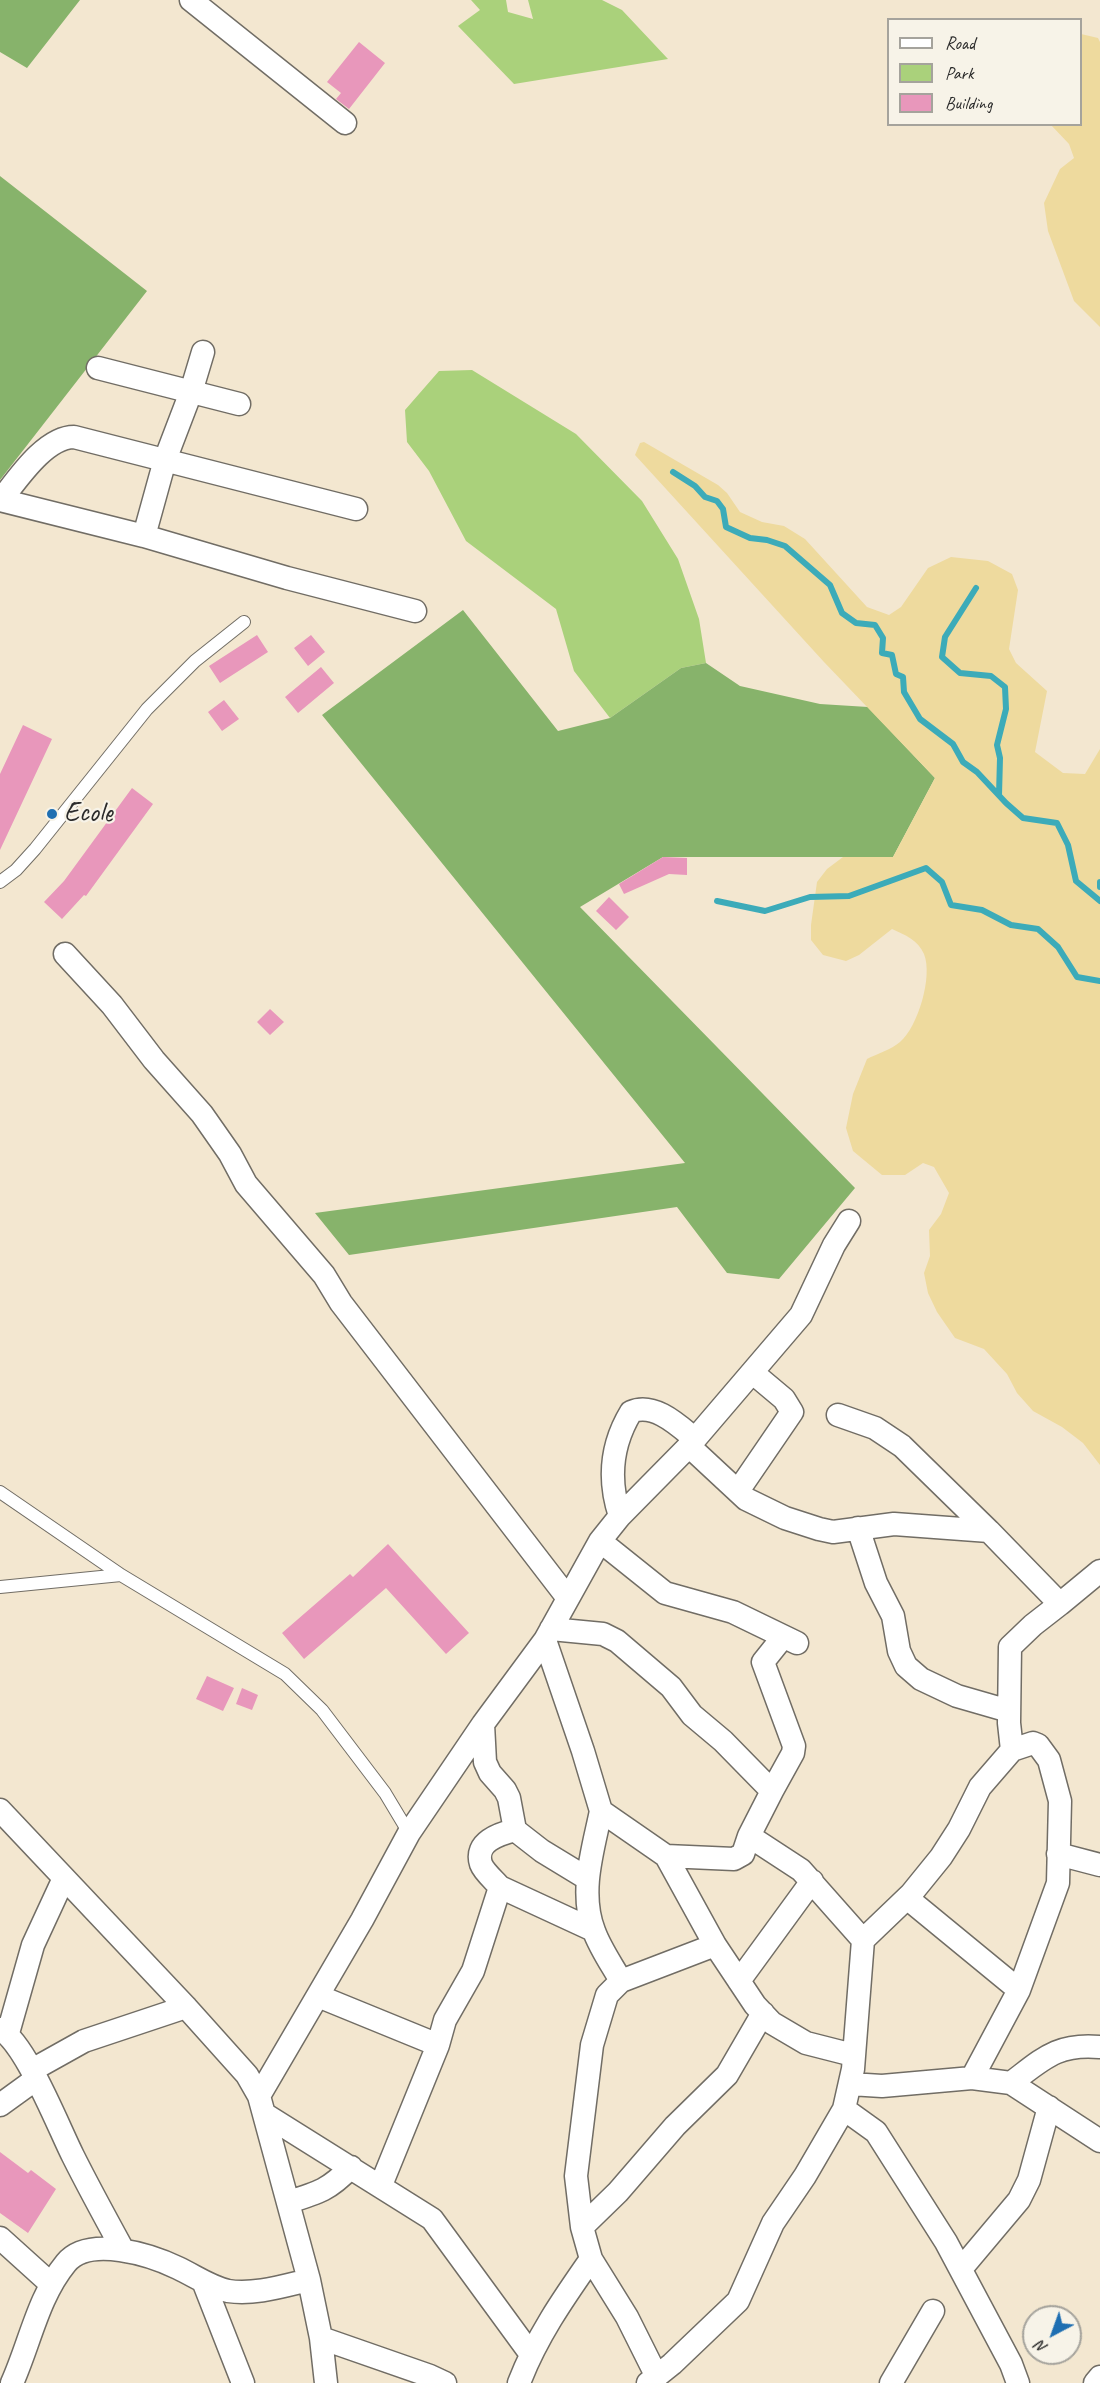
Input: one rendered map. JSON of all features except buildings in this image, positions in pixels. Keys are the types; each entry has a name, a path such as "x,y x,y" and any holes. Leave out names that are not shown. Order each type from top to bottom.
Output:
{"street":[{"path":"191,0 345,123"},
{"path":"144,536 165,460 191,392 203,352"},
{"path":"98,368 239,404"},
{"path":"356,510 67,437 54,443 32,463 1,500 144,536 287,578 415,611"},
{"path":"65,954 106,998 154,1060 202,1114 230,1154 246,1184 324,1275 341,1303 567,1597"},
{"path":"263,2105 318,1996 409,1833 548,1634 600,1541 620,1516 692,1442 801,1316 834,1245 849,1221"},
{"path":"738,1491 792,1412 784,1399 753,1373"},
{"path":"620,1516 613,1495 613,1461 619,1437 631,1412 641,1408 657,1412 692,1442 746,1499 785,1518 833,1532 894,1524 989,1531"},
{"path":"838,1415 875,1428 902,1446 1060,1604"},
{"path":"858,1528 876,1583 893,1616 899,1650 906,1666 921,1679 957,1696 1009,1711"},
{"path":"600,1541 665,1593 733,1612 790,1640 763,1662 795,1746 749,1836 743,1854 735,1859 666,1856"},
{"path":"1011,1750 1010,1647 1033,1624 1100,1571"},
{"path":"548,1634 603,1634 617,1641 671,1687 692,1715 717,1735 772,1791"},
{"path":"548,1634 601,1811 588,1879 588,1901 593,1930 621,1981"},
{"path":"483,1724 485,1762 490,1773 509,1798 515,1830 542,1851 588,1879"},
{"path":"715,1945 621,1981 607,1995 592,2045 577,2168 582,2227 591,2259 663,2376 738,2301 773,2223 815,2160 844,2109 850,2084 863,1940 907,1898 941,1857 960,1829 980,1787 1011,1750 1033,1743 1038,1745 1049,1760 1060,1801 1057,1889 1019,1990 972,2078"},
{"path":"0,1810 247,2074 263,2105 309,2280 321,2338 326,2383"},
{"path":"601,1811 666,1856 715,1945 747,1994 772,2023 806,2043 853,2055"},
{"path":"515,1830 498,1834 489,1840 480,1855 482,1865 500,1887 593,1930"},
{"path":"749,1836 801,1870 863,1940"},
{"path":"1058,1854 1100,1865"},
{"path":"64,1878 33,1945 4,2031 34,2075 72,2154 123,2250"},
{"path":"739,1981 812,1881"},
{"path":"381,2186 438,2045 444,2020 473,1971 500,1887"},
{"path":"907,1898 1019,1990"},
{"path":"318,1996 438,2045"},
{"path":"0,2105 34,2075 84,2041 186,2007"},
{"path":"582,2227 618,2192 675,2126 727,2075 763,2013"},
{"path":"1011,2083 1034,2065 1065,2047 1082,2045 1100,2047"},
{"path":"850,2084 882,2086 972,2078 1011,2083 1100,2141"},
{"path":"263,2105 351,2167 432,2219 530,2353"},
{"path":"961,2269 1019,2200 1029,2180 1048,2107"},
{"path":"844,2109 876,2132 946,2242 1011,2364 1018,2383"},
{"path":"288,2202 319,2193 351,2167"},
{"path":"0,2238 51,2284"},
{"path":"12,2383 51,2284 67,2262 77,2254 98,2248 123,2250 176,2267 218,2289 237,2292 263,2290 309,2280"},
{"path":"519,2383 530,2353 591,2259"},
{"path":"203,2281 243,2383"},
{"path":"891,2383 933,2312"},
{"path":"321,2338 445,2383"},
{"path":"1095,2383 1100,2377"}],"lane":[{"path":"0,882 16,870 35,849 147,709 195,662 244,622"},
{"path":"0,1492 121,1575 285,1674 322,1710 385,1793 409,1833"},
{"path":"0,1587 121,1575"}],"green space":[{"path":"0,0 80,0 27,68 0,52"},
{"path":"471,0 506,0 508,12 533,19 528,0 602,0 622,10 668,59 514,84 458,26 480,10"},
{"path":"0,176 147,291 0,480"},
{"path":"472,370 576,434 642,501 678,559 699,619 706,663 681,668 610,718 574,671 556,609 466,541 429,471 407,442 405,410 439,371"},
{"path":"463,610 558,731 610,718 681,668 706,663 740,686 820,704 868,707 935,778 893,857 663,857 580,907 855,1188 779,1279 727,1273 677,1207 349,1255 315,1213 685,1163 322,715"}],"sand":[{"path":"1082,34 1098,38 1100,42 1100,327 1074,301 1048,231 1044,203 1060,169 1074,158 1069,144 1052,126 1082,126"},
{"path":"644,442 718,485 727,493 740,512 762,522 784,526 805,539 867,607 889,615 901,607 928,568 951,557 988,561 1012,574 1018,590 1009,649 1016,663 1047,691 1035,752 1063,773 1085,774 1100,749 1100,1465 1083,1443 1062,1427 1033,1411 1017,1393 1007,1374 984,1349 955,1338 937,1312 928,1293 924,1273 930,1256 929,1230 941,1214 949,1193 934,1167 923,1163 905,1175 882,1175 853,1151 846,1128 853,1094 867,1059 897,1045 913,1025 925,988 926,963 924,954 911,938 892,929 859,955 846,961 823,955 811,940 817,882 827,869 843,857 893,857 935,778 824,662 635,455 640,443"}],"waterway":[{"path":"673,472 695,486 705,497 717,501 723,509 726,527 750,538 767,540 785,546 830,585 842,613 856,623 875,625 883,638 882,653 892,655 896,674 903,677 904,692 920,719 953,744 963,762 977,772 1023,818 1057,823 1068,845 1076,881 1100,901"},
{"path":"976,588 945,637 942,657 960,673 991,676 1005,687 1006,709 997,745 1000,758 999,795"},
{"path":"717,901 765,911 810,897 849,896 926,868 942,882 951,905 982,910 1011,925 1038,929 1058,947 1077,977 1100,981"},
{"path":"1100,882 1100,887"}],"place":[{"name":"Ecole","path":"52,814"}]}
